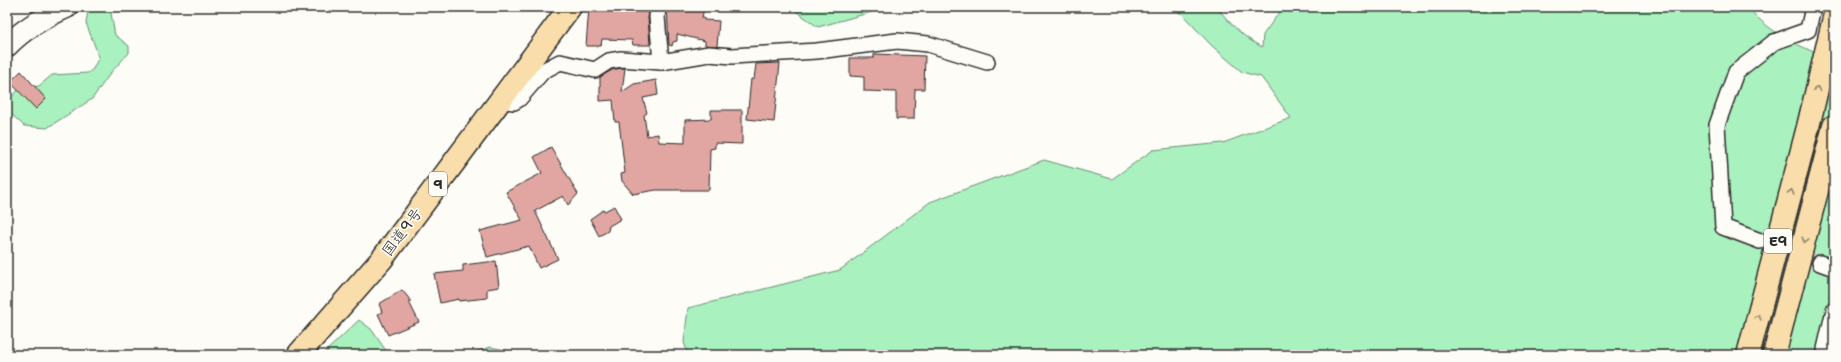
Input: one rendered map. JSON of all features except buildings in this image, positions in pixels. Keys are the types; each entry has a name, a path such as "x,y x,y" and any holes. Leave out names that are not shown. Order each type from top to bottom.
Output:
{"highway":[{"name":"国道9号","path":"298,355 382,259 570,7"},
{"name":"E9","path":"1748,355 1808,127 1834,18"},
{"name":"E9","path":"1774,355 1833,130"}],"main road":[{"path":"7,46 18,35 46,17 67,7"}],"street":[{"path":"658,7 657,17 661,62"},
{"path":"1760,241 1723,227 1717,126 1736,72 1774,42 1808,30 1813,7"},
{"path":"500,100 514,102 519,100 543,71 560,62 595,70 609,61 621,59 661,62 709,54 732,56 817,51 898,41 928,44 988,62"},
{"path":"1820,263 1834,268"},
{"path":"1825,349 1834,310"}],"green space":[{"path":"98,7 110,8 115,35 129,46 129,53 112,71 92,99 47,128 24,126 7,110 7,102 20,88 39,86 52,75 88,73 93,69 99,57 86,23 88,11"},
{"path":"790,7 890,7 818,27"},
{"path":"1169,7 1217,7 1238,30 1262,47 1263,35 1283,7 1748,7 1757,17 1777,33 1834,61 1834,355 688,355 684,342 688,308 840,270 930,202 1044,160 1112,179 1153,150 1223,143 1291,118 1261,77 1242,72 1211,45 1182,14"},
{"path":"359,320 371,329 389,355 322,355"},
{"path":"491,347 523,354 523,355 465,355"}],"tunnel":[{"path":"1768,244 1820,263"}]}
